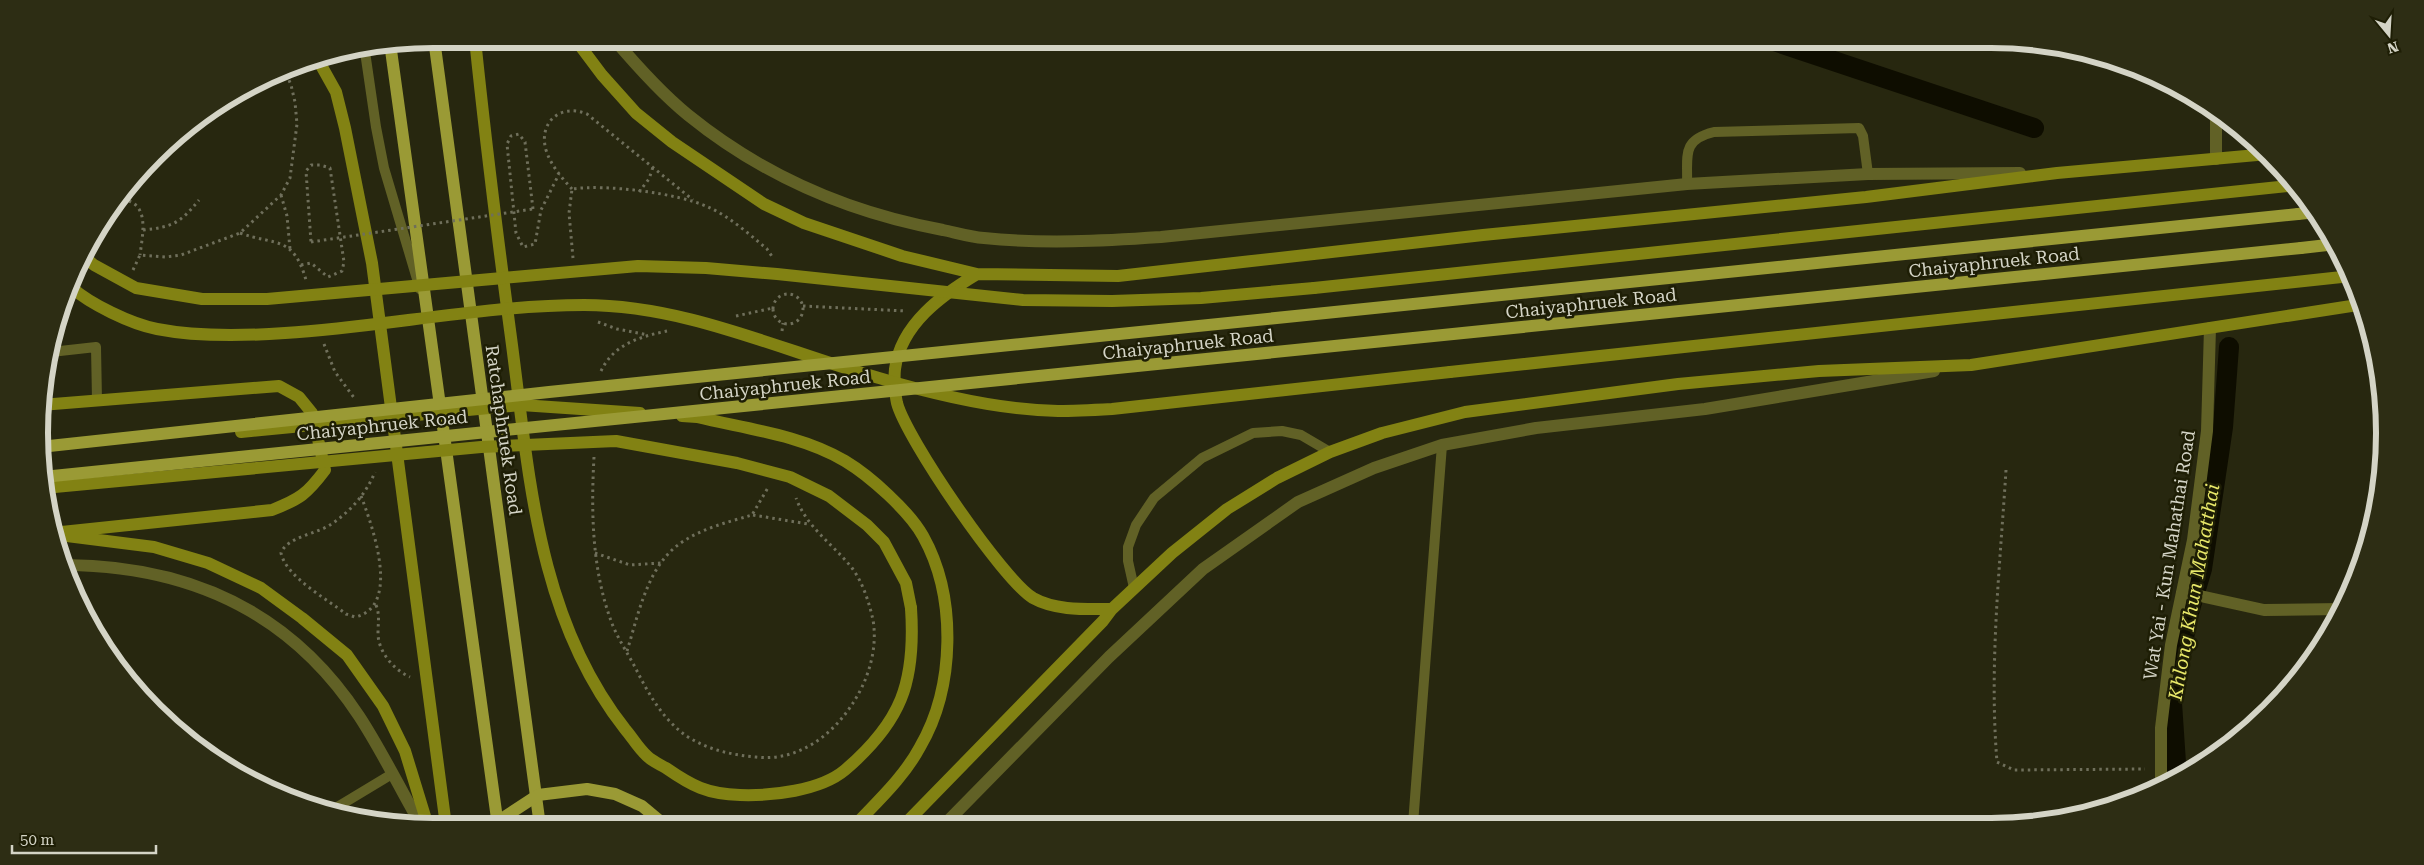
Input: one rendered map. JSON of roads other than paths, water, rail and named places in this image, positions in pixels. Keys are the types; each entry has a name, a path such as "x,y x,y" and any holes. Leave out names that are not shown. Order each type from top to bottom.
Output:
{"main road":[{"name":"Ratchaphruek Road","path":"435,48 539,818"},
{"path":"52,487 481,447 526,445 616,441 736,463 790,477 829,496 867,525 884,542 906,583 911,608 912,628 908,679 893,718 870,749 840,774 807,788 766,796 728,794 694,787 647,756 604,702 573,642 552,588 533,501 526,445 489,170 476,48"},
{"path":"581,48 636,113 672,142 764,204 804,223 902,256 977,274 1118,276 1483,235 1866,197 2057,173 2258,155"},
{"path":"391,50 497,818"},
{"path":"321,65 336,92 372,263 445,818"},
{"path":"88,260 136,288 202,299 267,299 638,266 706,268 777,274 1023,300 1112,301 1201,298 1314,288 2288,187"},
{"name":"Chaiyaphruek Road","path":"48,445 548,392 2308,213"},
{"name":"Chaiyaphruek Road","path":"50,477 2328,245"},
{"path":"977,274 952,289 923,314 913,326 903,344 895,368 897,403 921,451 988,550 1022,589 1034,598 1049,604 1086,609 1112,609"},
{"path":"75,290 120,316 155,329 243,336 314,332 538,307 586,305 646,310 700,321 880,379 999,405 1058,411 1112,409 2343,277"},
{"path":"911,818 1103,621 1112,609 1172,554 1227,509 1277,478 1330,452 1382,433 1465,412 1678,384 1819,371 1971,365 2355,305"},
{"path":"48,404 279,386 299,396 312,413 325,470 309,491 296,500 272,510 61,533"},
{"path":"48,452 390,416 521,405 697,417 812,444 846,462 873,483 901,508 923,535 937,566 946,611 947,659 940,699 921,746 895,783 862,818"},
{"path":"62,535 154,547 208,563 261,588 302,618 347,655 383,706 405,751 425,818"},
{"path":"504,818 538,795 587,789 615,794 642,806 656,818"}],"street":[{"path":"621,48 633,62 688,114 750,158 797,184 865,212 906,223 982,238 1094,242 1161,237 1687,184 1868,174 2057,173"},
{"path":"2216,120 2216,159"},
{"name":"Wat Yai - Kun Mahathai Road","path":"2160,779 2161,728 2171,645 2184,592 2193,540 2207,431 2210,328"},
{"path":"951,818 1109,657 1203,569 1298,502 1374,468 1442,445 1536,428 1705,409 1971,365"},
{"path":"71,565 103,565 144,571 191,584 244,605 284,633 326,674 358,716 417,817"},
{"path":"2184,592 2264,610 2334,609"}],"lane":[{"path":"365,54 384,168 426,310"},
{"path":"1687,184 1688,148 1692,140 1714,132 1859,128 1863,136 1868,174"},
{"path":"56,351 96,347 97,400"},
{"path":"1134,588 1128,561 1128,547 1136,525 1154,498 1202,458 1253,433 1282,431 1301,435 1330,452"},
{"path":"1413,818 1442,445"},
{"path":"340,806 392,774"}],"waterway":[{"path":"1795,48 2034,128"},
{"name":"Khlong Khun Mahatthai","path":"2176,770 2172,703 2188,616 2202,569 2223,427 2229,347"}]}
